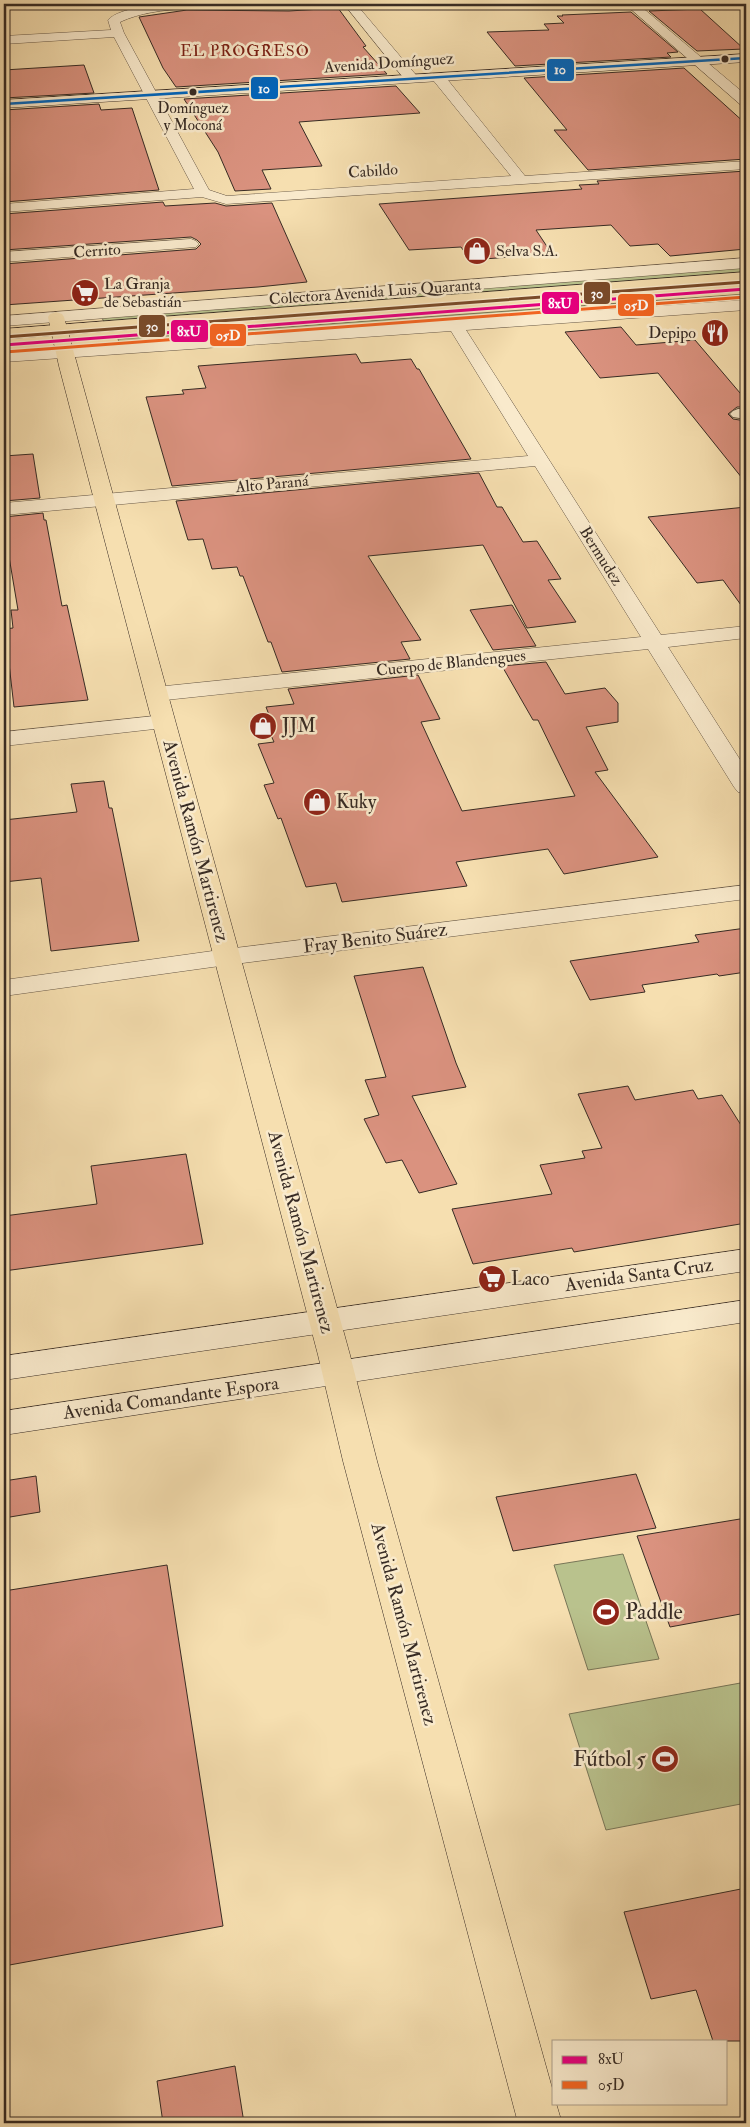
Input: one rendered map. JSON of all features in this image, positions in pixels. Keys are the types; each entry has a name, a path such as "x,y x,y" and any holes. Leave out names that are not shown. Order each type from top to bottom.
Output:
{"main road":[{"path":"4,345 60,335 746,276"},
{"path":"4,334 60,335 746,302"},
{"name":"Avenida Ramón Martirenez","path":"60,335 360,1461 540,2123"}],"street":[{"path":"203,193 152,94 118,34 114,20 122,14 143,10 256,4"},
{"path":"350,4 411,78"},
{"path":"631,4 746,102"},
{"path":"4,40 118,34"},
{"name":"Avenida Domínguez","path":"4,104 746,58"},
{"path":"438,77 520,178"},
{"name":"Cabildo","path":"4,208 203,193 226,200 520,178 746,164"},
{"name":"Cerrito","path":"4,257 191,244"},
{"name":"Colectora Avenida Luis Quaranta","path":"4,357 60,335 746,263"},
{"name":"Colectora Avenida Luis Quaranta","path":"4,321 60,335 456,326 746,302"},
{"name":"Bermudez","path":"456,326 746,786"},
{"name":"Alto Paraná","path":"4,509 540,460"},
{"name":"Cuerpo de Blandengues","path":"156,694 746,632"},
{"path":"4,739 164,722"},
{"name":"Fray Benito Suárez","path":"4,988 227,957 746,892"},
{"name":"Avenida Santa Cruz","path":"324,1321 746,1260"},
{"path":"338,1374 746,1311"},
{"path":"4,1368 324,1321"},
{"name":"Avenida Comandante Espora","path":"4,1423 338,1374"}],"green space":[{"path":"746,266 746,272 104,322 101,316"},
{"path":"746,294 746,299 120,346 118,339"},
{"name":"Paddle","path":"623,1554 659,1659 588,1670 554,1565"},
{"name":"Fútbol 5","path":"746,1682 746,1803 606,1830 569,1714"}],"building":[{"path":"338,8 366,46 363,47 387,74 176,87 163,68 139,17 187,10 289,11"},
{"path":"700,9 744,49 697,51 649,11"},
{"path":"631,12 678,52 667,53 671,57 515,66 487,32 549,30 544,24 564,23 557,16"},
{"path":"84,65 94,93 4,98 4,70"},
{"path":"684,68 746,124 746,159 588,170 554,130 567,130 524,78"},
{"path":"396,86 420,113 299,122 322,166 262,170 271,189 235,191 218,152 184,99"},
{"path":"99,104 101,110 132,108 159,190 4,202 4,110"},
{"path":"746,171 746,249 670,256 658,244 630,246 611,225 536,230 552,254 470,260 461,247 409,250 379,204 582,189 579,185 599,184 597,181"},
{"path":"163,202 165,206 215,203 226,206 272,203 307,282 4,305 4,264 196,249 201,244 191,237 4,250 4,214"},
{"path":"621,327 636,345 695,340 746,400 746,407 737,407 728,414 733,419 746,421 746,483 658,373 600,378 565,332"},
{"path":"356,354 361,363 411,359 417,369 419,369 471,459 172,486 146,397 184,394 182,390 206,388 198,366"},
{"path":"33,454 40,498 4,501 4,456"},
{"path":"479,473 497,507 502,507 523,542 537,541 561,579 548,580 576,622 527,628 483,545 368,556 421,640 401,642 410,659 282,672 271,642 268,642 243,576 240,576 237,567 212,569 203,539 188,540 176,501"},
{"path":"746,507 746,612 723,580 697,583 648,517"},
{"path":"43,513 44,520 46,520 62,606 67,605 88,700 14,707 5,629 13,628 11,610 18,610 4,517"},
{"path":"512,605 536,646 493,650 470,610"},
{"path":"546,662 565,694 605,688 618,703 618,722 586,727 608,770 595,772 658,857 564,874 548,849 456,862 467,886 342,902 336,883 306,887 281,818 278,819 264,785 274,783 258,744 274,742 268,729 274,728 266,707 294,704 288,689 418,675 440,719 421,722 462,811 575,796 538,720 533,720 502,666"},
{"path":"104,781 109,808 112,808 139,941 51,951 41,878 4,882 4,820 77,812 71,784"},
{"path":"746,928 746,972 719,976 717,974 642,985 645,992 590,1000 570,961 699,942 695,935"},
{"path":"423,967 466,1087 412,1096 457,1184 419,1193 402,1160 386,1163 364,1119 379,1115 365,1080 386,1077 354,976"},
{"path":"628,1086 635,1100 693,1090 698,1099 722,1095 746,1133 746,1223 574,1252 572,1248 473,1264 452,1209 552,1194 540,1165 585,1158 582,1151 602,1148 578,1094"},
{"path":"186,1154 203,1244 4,1271 4,1216 97,1204 91,1166"},
{"path":"636,1474 656,1528 513,1551 496,1497"},
{"path":"36,1476 40,1512 4,1518 4,1481"},
{"path":"746,1518 746,1613 670,1627 637,1536"},
{"path":"167,1565 223,1926 4,1966 4,1591"},
{"path":"746,1888 746,2041 713,2040 696,1990 651,1999 624,1912"},
{"path":"235,2066 244,2123 163,2123 157,2081"}],"transit line":[{"name":"10","path":"4,104 746,58"},
{"name":"30","path":"4,337 745,282"},
{"name":"8xU","path":"4,345 746,289"},
{"name":"05D","path":"5,352 746,297"}],"place":[{"name":"Domínguez y Moconá","path":"193,92"},
{"name":"Selva S.A.","path":"477,251"},
{"name":"La Granja de Sebastián","path":"85,293"},
{"name":"Depipo","path":"715,333"},
{"name":"JJM","path":"263,726"},
{"name":"Kuky","path":"317,802"},
{"name":"Laco","path":"492,1279"},
{"name":"Paddle","path":"606,1612"},
{"name":"Fútbol 5","path":"665,1759"}],"district":[{"name":"EL PROGRESO","path":"245,51"}]}
